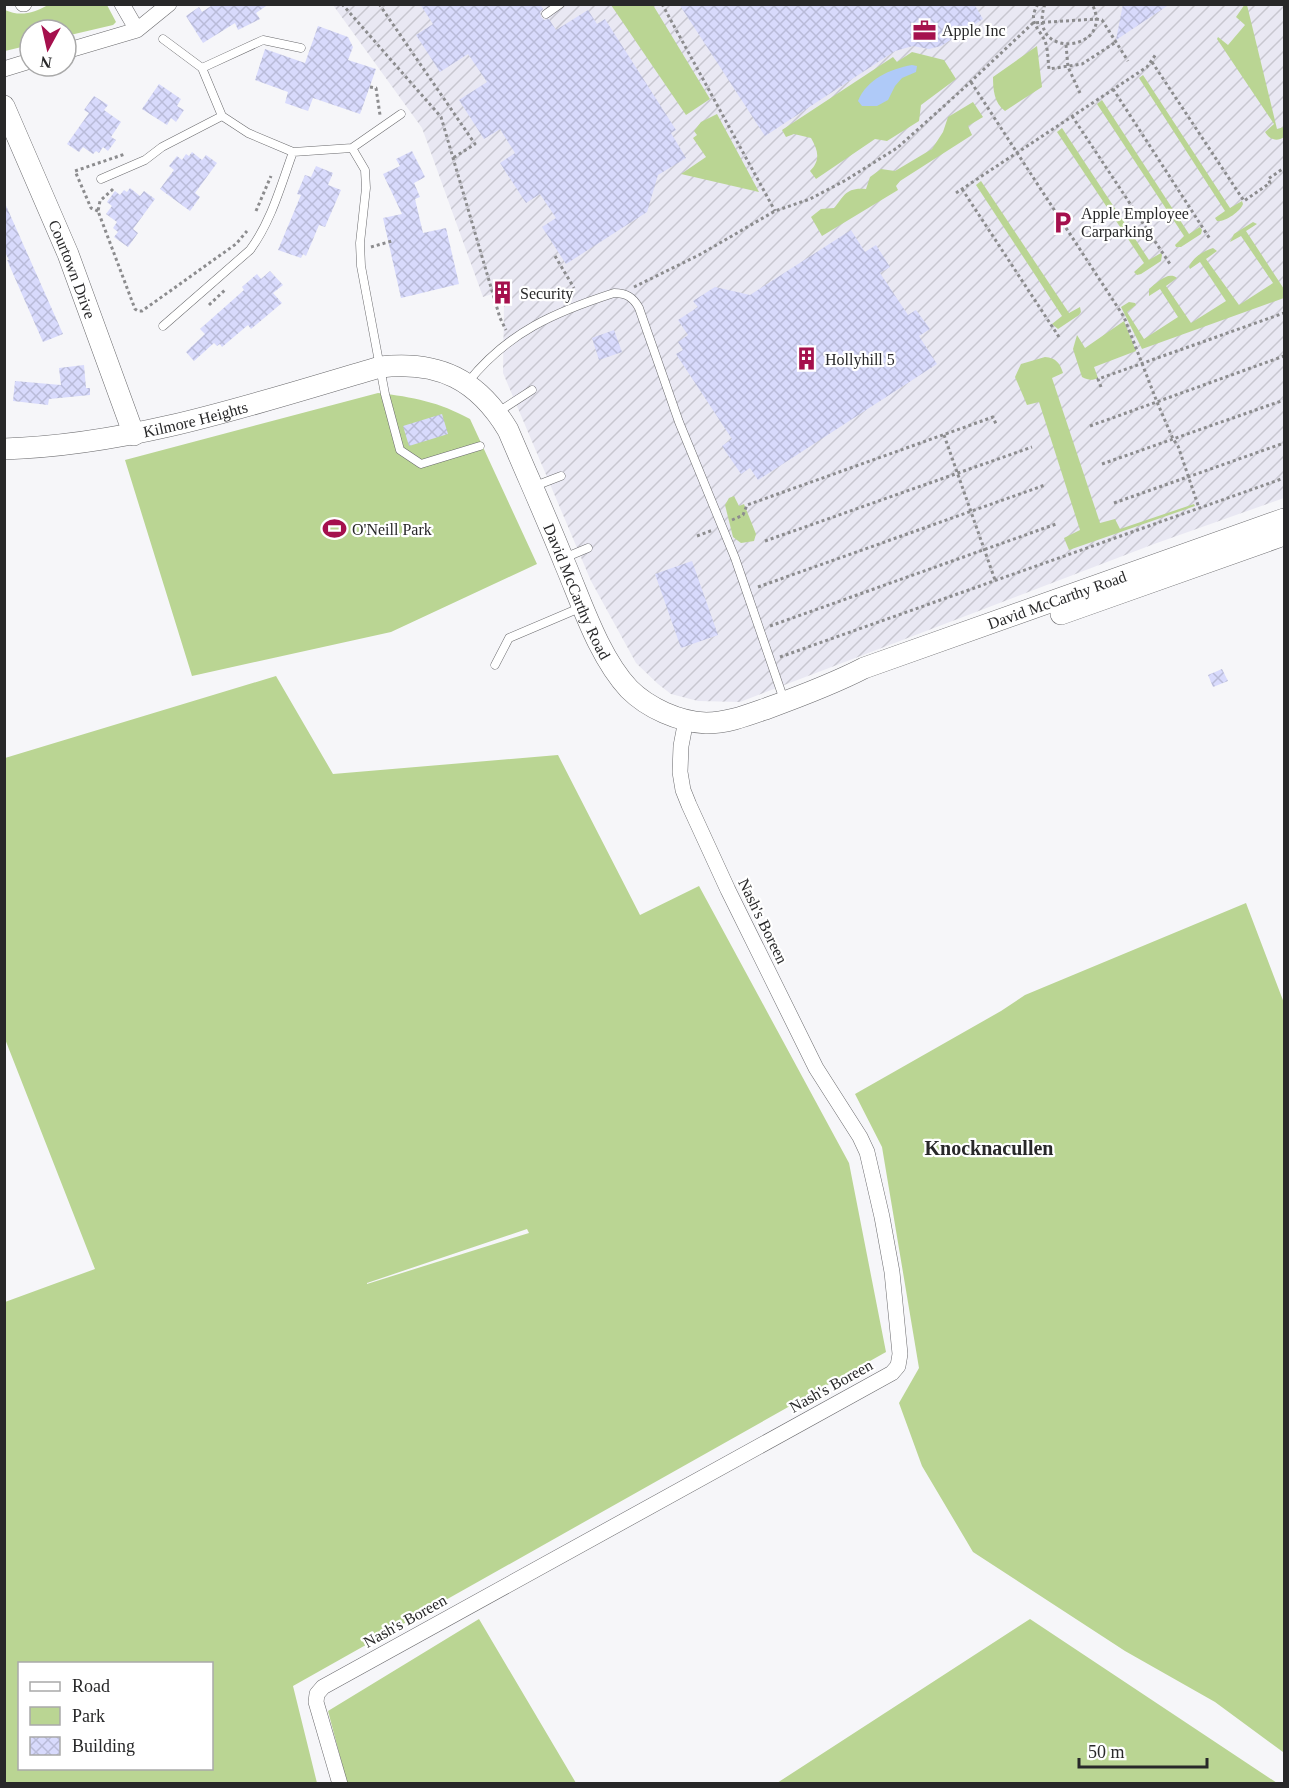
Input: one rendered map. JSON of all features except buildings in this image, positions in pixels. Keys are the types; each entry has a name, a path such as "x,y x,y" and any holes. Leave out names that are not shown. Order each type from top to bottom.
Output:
{"street":[{"path":"122,4 137,30"},
{"path":"78,47 137,30 169,4"},
{"name":"Courtown Drive","path":"4,106 72,263 134,435"},
{"name":"David McCarthy Road","path":"380,367 407,365 453,376 468,383 498,413 533,487 583,607 612,666 630,690 647,703 686,720 719,722 785,702 831,685 864,668 1284,519"},
{"name":"Kilmore Heights","path":"4,449 134,435 210,417 380,367"},
{"name":"David McCarthy Road","path":"831,685 869,680 1284,536"},
{"name":"Nash's Boreen","path":"340,1784 316,1702 317,1694 323,1687 892,1373 898,1366 900,1354 892,1272 867,1152 860,1137 816,1068 728,890 682,790 681,746 686,720"}],"lane":[{"path":"546,14 560,4"},
{"path":"163,39 202,68 222,116 248,133 293,152 352,148 401,114"},
{"path":"202,68 263,40 301,48"},
{"path":"100,179 145,160 162,147 222,116"},
{"path":"352,148 365,171 366,188 360,243 362,266 385,394 400,450 422,464 480,446"},
{"path":"163,326 250,250 263,229 293,152"},
{"path":"468,383 478,370 512,340 555,314 614,293 622,293 632,299 639,308 679,422 723,526 785,702"},
{"path":"498,413 532,390"},
{"path":"533,487 561,476"},
{"path":"563,558 588,548"},
{"path":"495,665 509,638 583,607"}],"path":[{"path":"342,4 441,117 500,318 512,340"},
{"path":"379,4 475,144 453,158"},
{"path":"662,4 775,211"},
{"path":"1038,4 1034,11 1034,22 1046,43 1049,69 1082,64 1116,42"},
{"path":"1045,4 1042,22 1050,37 1066,45 1075,44 1090,35 1096,19 1092,4"},
{"path":"622,293 699,255 775,211 810,199 846,180 897,148 1034,22 1102,20 1128,61"},
{"path":"1066,45 1068,67 1080,93"},
{"path":"956,193 1147,67 1156,54"},
{"path":"1152,61 1244,201 1270,183 1268,179 1284,168"},
{"path":"970,82 1124,317 1157,402 1178,446 1199,508"},
{"path":"370,87 376,88 380,115 388,123"},
{"path":"1113,89 1210,239"},
{"path":"1072,116 1170,264"},
{"path":"256,213 268,180 278,168 288,165"},
{"path":"120,184 100,201 98,211 135,309 138,311 142,311 236,244 250,225"},
{"path":"962,189 1059,337"},
{"path":"370,241 370,250 392,241"},
{"path":"555,256 574,288"},
{"path":"1101,387 1098,379 1284,313"},
{"path":"1090,426 1284,356"},
{"path":"1102,464 1284,400"},
{"path":"723,526 743,515 747,505 993,417 996,424"},
{"path":"943,434 995,580"},
{"path":"1114,503 1284,443"},
{"path":"765,541 1032,447"},
{"path":"770,661 1284,478"},
{"path":"746,591 1045,485"},
{"path":"760,630 1056,524"}],"shaded area":[{"path":"333,5 1284,5 1284,498 1154,544 740,702 698,701 671,694 636,663 591,581 503,373 504,303 501,291 483,297 422,128"}],"green space":[{"path":"1245,4 1277,129 1284,127 1284,137 1276,140 1265,132 1274,124 1217,39 1218,37 1228,45 1245,25 1236,17"},
{"path":"48,5 107,5 116,22 113,25 78,33 78,18 18,18 18,48 5,51 5,10 27,13"},
{"path":"611,5 653,5 710,99 686,115"},
{"path":"1037,46 1042,87 1005,111 996,100 993,77"},
{"path":"912,52 944,60 956,79 921,105 919,121 887,141 875,139 816,179 810,171 817,159 811,138 794,134 786,137 782,130 893,57 897,62"},
{"path":"1143,75 1230,208 1242,201 1243,204 1239,210 1232,216 1220,221 1215,218 1225,211 1139,78"},
{"path":"1102,100 1189,234 1200,227 1202,230 1201,234 1181,247 1175,245 1184,236 1097,104"},
{"path":"973,102 983,117 968,126 972,135 900,181 896,186 898,190 822,236 811,217 821,209 834,208 849,191 866,189 870,177 881,169 895,171 932,149 943,132 948,117"},
{"path":"717,114 759,192 681,174 706,157 693,138 697,135 694,131 701,122"},
{"path":"1062,128 1149,260 1161,253 1161,261 1141,274 1137,275 1134,272 1144,263 1057,132"},
{"path":"981,181 1069,313 1080,307 1079,315 1058,329 1052,324 1062,316 976,185"},
{"path":"1253,222 1257,224 1246,231 1284,289 1284,298 1142,349 1121,307 1129,302 1135,303 1136,305 1127,312 1144,339 1178,317 1160,289 1149,296 1149,289 1163,279 1170,276 1177,278 1166,286 1191,323 1226,301 1200,262 1190,269 1189,267 1206,251 1213,248 1217,251 1206,259 1239,305 1273,283 1241,236 1230,242 1234,234"},
{"path":"1124,321 1136,351 1094,367 1098,378 1094,380 1082,377 1073,349 1077,335 1085,348"},
{"path":"1045,357 1057,362 1063,373 1052,378 1100,523 1115,519 1120,529 1194,504 1195,506 1069,550 1064,538 1080,530 1039,402 1027,405 1015,377 1021,364"},
{"name":"O'Neill Park","path":"378,393 426,401 470,419 537,564 391,632 192,676 125,460"},
{"path":"734,496 739,506 744,504 756,534 754,541 741,543 733,537 725,505 729,498"},
{"path":"276,676 333,774 558,755 640,915 699,886 849,1163 886,1352 293,1686 317,1783 5,1783 5,1302 95,1269 5,1039 5,758","holes":["527,1229 529,1233 367,1284"]},
{"path":"1246,903 1284,1003 1283,1752 1215,1702 1125,1651 973,1552 922,1466 899,1403 919,1368 882,1147 855,1094 1025,995"},
{"path":"479,1619 576,1783 347,1783 328,1711"},
{"path":"1030,1619 1277,1783 777,1783"}],"water":[{"path":"912,65 917,66 916,72 902,78 888,100 877,106 862,106 858,101 867,87 880,76"}],"place":[{"name":"Apple Inc","path":"924,30"},
{"name":"Apple Employee Carparking","path":"1063,222"},
{"name":"Security","path":"502,293"},
{"name":"Hollyhill 5","path":"807,359"},
{"name":"O'Neill Park","path":"334,529"}],"district":[{"name":"Knocknacullen","path":"989,1148"}]}
